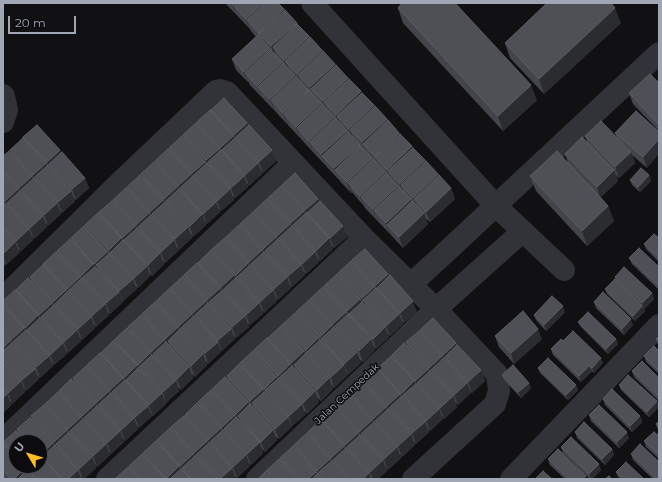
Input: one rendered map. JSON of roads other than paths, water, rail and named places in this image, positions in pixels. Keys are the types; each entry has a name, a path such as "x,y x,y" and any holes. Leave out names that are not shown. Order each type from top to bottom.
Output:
{"street":[{"path":"312,3 496,206 564,270"},
{"path":"411,284 659,53"},
{"path":"3,298 118,184 216,92 220,90 227,92 364,238 436,309 497,374 499,391 494,404 413,479"},
{"path":"3,95 7,110 3,122"},
{"path":"3,440 293,163"},
{"name":"Jalan Cempedak","path":"257,479 436,309 522,231"},
{"path":"106,479 364,238"},
{"path":"511,479 659,325"}]}
